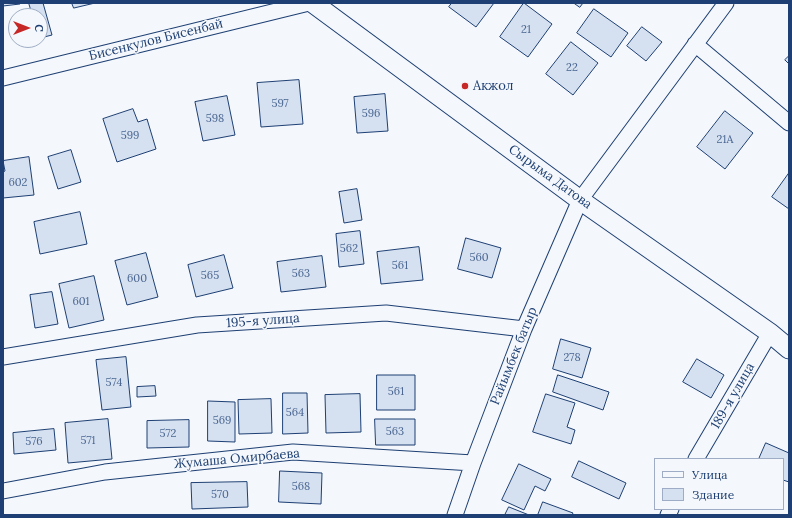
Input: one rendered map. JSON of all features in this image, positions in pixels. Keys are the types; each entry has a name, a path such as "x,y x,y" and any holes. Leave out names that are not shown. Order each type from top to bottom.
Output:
{"street":[{"name":"Бисенкулов Бисенбай","path":"3,78 309,3"},
{"name":"Сырыма Датова","path":"313,3 580,200 770,333 789,349"},
{"name":"Райымбек батыр","path":"455,515 473,463 524,330 580,200 726,3"},
{"path":"696,44 789,123"},
{"name":"195-я улица","path":"3,357 197,325 386,313 524,330"},
{"name":"189-я улица","path":"697,458 770,333"},
{"name":"Жумаша Омирбаева","path":"3,491 105,472 293,452 473,463"}],"building":[{"path":"3,3 20,3 20,4 3,6"},
{"path":"29,3 43,3 44,8 31,8"},
{"path":"72,3 95,3 74,8"},
{"path":"452,3 494,3 476,27 449,7"},
{"path":"524,3 552,24 528,57 500,37"},
{"path":"574,3 583,3 580,7"},
{"path":"594,9 628,33 611,57 577,33"},
{"path":"48,21 52,35 48,36"},
{"path":"642,27 662,42 646,61 627,46"},
{"path":"571,42 598,63 573,95 546,74"},
{"path":"789,56 789,64 785,60"},
{"path":"299,80 303,124 261,127 257,83"},
{"path":"385,94 388,131 357,133 354,97"},
{"path":"227,96 235,135 203,141 195,102"},
{"path":"133,109 138,122 147,119 156,149 117,162 103,119"},
{"path":"725,111 753,133 725,169 697,147"},
{"path":"71,150 81,182 58,189 48,157"},
{"path":"29,157 34,195 3,198 3,172 5,171 3,161"},
{"path":"789,173 789,209 772,197"},
{"path":"357,189 362,220 344,223 339,192"},
{"path":"80,212 87,244 40,254 34,222"},
{"path":"360,231 364,264 339,267 336,234"},
{"path":"466,238 501,248 492,278 458,269"},
{"path":"419,247 423,280 381,284 377,252"},
{"path":"146,253 158,297 127,305 115,261"},
{"path":"224,255 233,288 196,297 188,265"},
{"path":"322,256 326,287 281,292 277,262"},
{"path":"94,276 104,320 69,328 59,284"},
{"path":"52,292 58,324 35,328 30,295"},
{"path":"561,339 591,348 582,378 553,369"},
{"path":"126,357 131,407 102,410 96,360"},
{"path":"697,359 724,375 711,398 683,382"},
{"path":"377,375 415,375 415,410 377,410"},
{"path":"558,375 609,392 603,410 553,392"},
{"path":"155,386 156,396 137,397 137,387"},
{"path":"283,393 307,393 308,433 283,434"},
{"path":"360,394 361,432 326,433 325,395"},
{"path":"546,394 575,403 567,427 575,430 571,444 533,432"},
{"path":"271,399 272,433 239,434 238,400"},
{"path":"208,401 235,402 235,442 208,441"},
{"path":"108,419 112,459 68,463 65,423"},
{"path":"375,419 415,419 415,445 376,445"},
{"path":"189,420 189,447 147,448 147,421"},
{"path":"54,429 56,450 14,454 13,433"},
{"path":"766,443 789,453 789,482 784,480 784,458 759,458"},
{"path":"579,461 626,483 619,499 572,477"},
{"path":"519,464 551,479 545,491 535,486 524,510 502,500"},
{"path":"280,471 322,473 321,504 279,502"},
{"path":"247,482 248,507 192,509 191,483"},
{"path":"543,502 573,513 572,515 538,515"},
{"path":"509,507 529,515 505,515"}],"place":[{"name":"Акжол","path":"465,86"}]}
